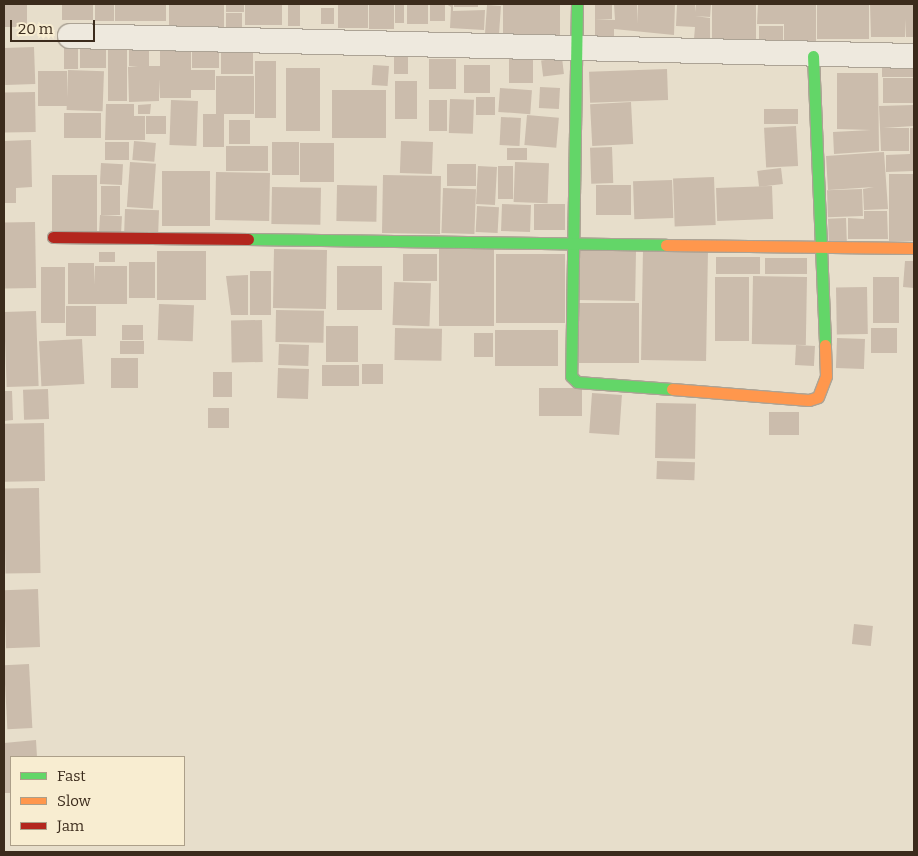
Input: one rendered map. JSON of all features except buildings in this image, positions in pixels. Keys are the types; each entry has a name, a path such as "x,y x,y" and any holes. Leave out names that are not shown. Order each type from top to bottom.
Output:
{"street":[{"path":"577,4 576,245 571,376 577,382 809,400 818,396 826,376 823,246 813,56"},
{"path":"70,36 813,56 914,56"},
{"path":"53,238 914,248"}],"traffic: fast":[{"path":"577,4 571,376 577,382 672,389"},
{"path":"813,56 825,345"},
{"path":"248,239 666,245"}],"traffic: slow":[{"path":"666,245 914,248"},
{"path":"672,389 809,400 818,397 826,376 825,345"}],"traffic: jam":[{"path":"53,237 248,239"}]}
